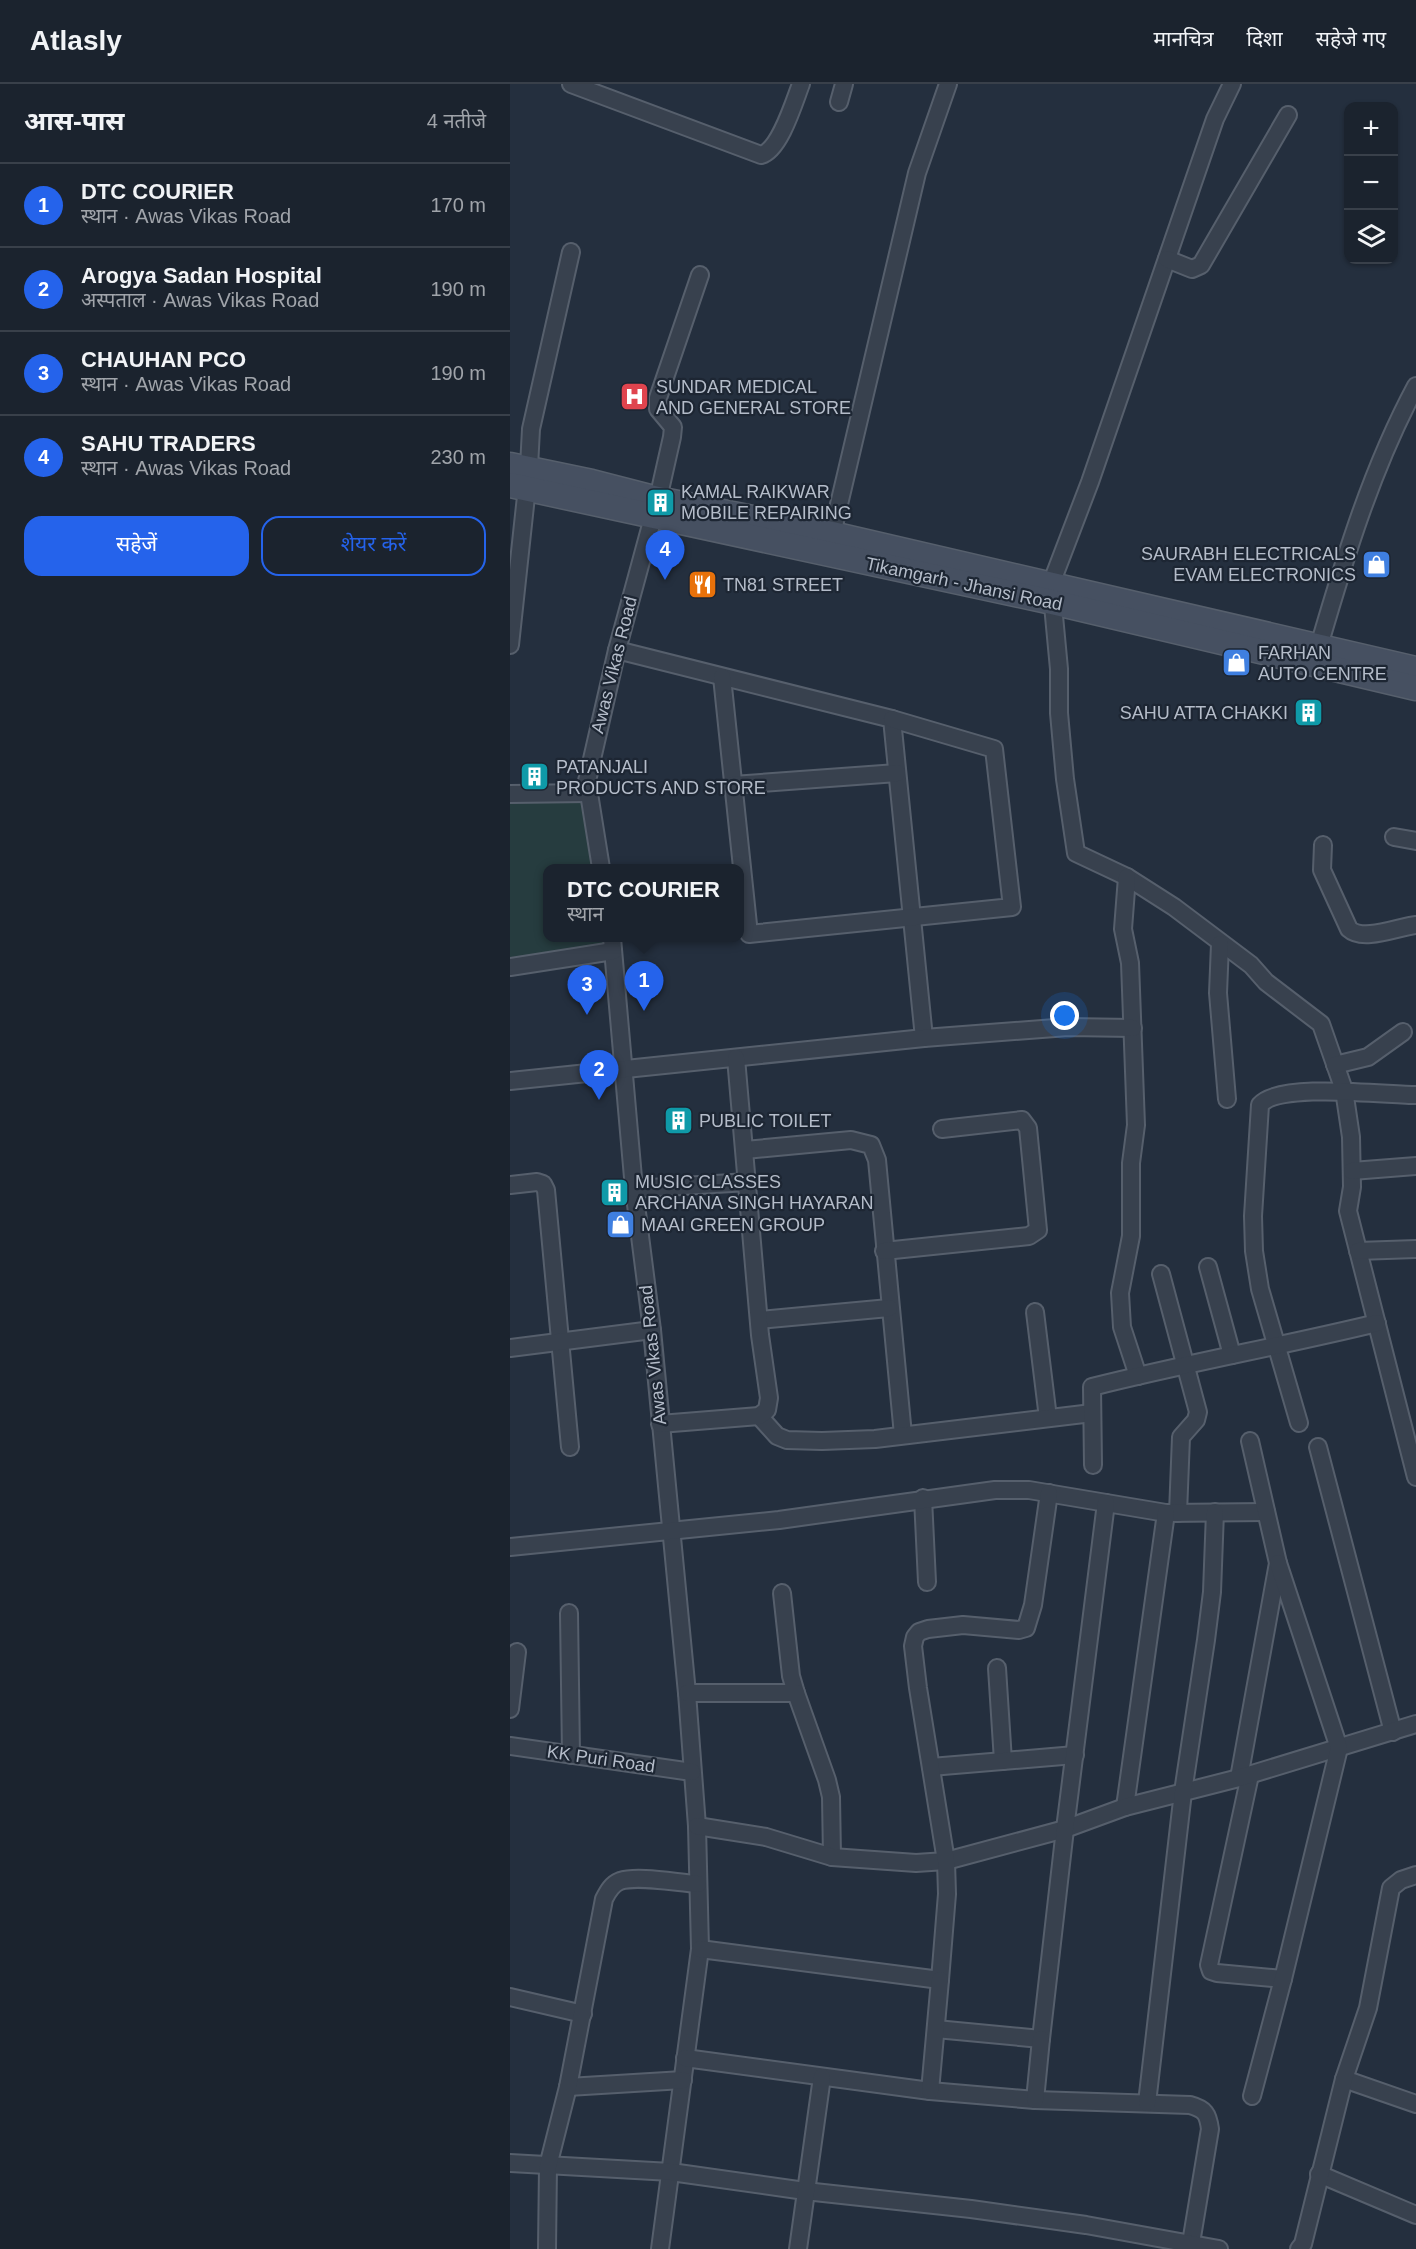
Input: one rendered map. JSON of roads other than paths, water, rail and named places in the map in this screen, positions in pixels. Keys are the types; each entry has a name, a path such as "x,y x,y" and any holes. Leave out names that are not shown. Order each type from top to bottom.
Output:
{"street":[{"path":"582,86 761,155 769,153 777,142 801,84"},
{"path":"839,102 844,84"},
{"path":"832,534 917,174 948,84"},
{"path":"1232,84 1215,119 1052,593 1065,778 1076,853 1127,877 1174,907 1220,944 1251,965 1266,982 1322,1024 1330,1042 1344,1090 1351,1137 1352,1171 1348,1212 1377,1323 1409,1421 1416,1477"},
{"path":"1167,259 1192,269 1201,265 1288,115"},
{"path":"510,642 519,476 571,252"},
{"name":"Awas Vikas Road","path":"600,864 586,781 616,650 656,508 673,427 658,409 658,398 700,275"},
{"path":"1319,646 1342,566 1378,466 1394,427 1416,387"},
{"path":"519,476 656,508 832,534 1052,593 1319,646 1416,669"},
{"name":"Tikamgarh - Jhansi Road","path":"656,508 1052,593 1416,688"},
{"path":"616,650 892,719 994,749 1012,907 749,934 744,884"},
{"path":"722,677 742,864"},
{"path":"892,719 924,1038"},
{"path":"734,785 897,773"},
{"path":"510,794 588,793"},
{"path":"1394,837 1416,841"},
{"path":"1323,845 1323,870 1349,929 1353,933 1364,934 1416,925"},
{"path":"1127,877 1123,929 1130,963 1136,1125 1131,1164 1131,1236 1120,1293 1122,1327 1138,1376"},
{"path":"510,967 612,944"},
{"name":"Awas Vikas Road","path":"612,944 622,1070 652,1330 687,1693 697,1826 700,1949 660,2249"},
{"path":"1220,944 1218,993 1227,1098"},
{"path":"510,1081 924,1038 1068,1027 1133,1028"},
{"path":"1335,1065 1368,1057 1403,1032"},
{"path":"660,1424 759,1416 767,1410 769,1398 759,1320 736,1058"},
{"path":"1299,1423 1260,1289 1254,1251 1253,1216 1260,1105 1264,1100 1277,1096 1344,1090 1416,1095"},
{"path":"884,1251 1029,1236 1038,1230 1028,1128 1022,1120 942,1129"},
{"path":"745,1150 851,1140 871,1145 877,1160 889,1308 903,1435"},
{"path":"1352,1171 1416,1166"},
{"path":"510,1185 537,1182 543,1184 546,1190 570,1447"},
{"path":"634,1189 748,1182"},
{"path":"1358,1251 1416,1249"},
{"path":"1208,1267 1232,1355"},
{"path":"1125,1807 1172,1513 1181,1437 1198,1416 1161,1275"},
{"path":"759,1320 889,1308"},
{"path":"1035,1312 1048,1418"},
{"path":"1093,1465 1092,1387 1185,1364 1277,1347 1377,1323"},
{"path":"510,1348 652,1330"},
{"path":"759,1416 777,1436 787,1440 875,1439 1092,1413"},
{"path":"1250,1441 1278,1563 1339,1748 1284,1979 1252,2096"},
{"path":"1318,1447 1393,1732"},
{"path":"510,1547 779,1520 923,1498 995,1490 1049,1493 1172,1513 1266,1512"},
{"path":"930,2091 946,1916 945,1861 913,1646 919,1632 928,1629 963,1625 1019,1630 1026,1628 1033,1605 1049,1493"},
{"path":"923,1498 927,1582"},
{"path":"1035,2100 1065,1829 1106,1503"},
{"path":"1147,2103 1184,1792 1210,1611 1215,1512"},
{"path":"1278,1563 1245,1776 1209,1965 1211,1971 1217,1973 1284,1979"},
{"path":"782,1593 791,1676 831,1797 832,1857"},
{"path":"569,1613 571,1755"},
{"path":"510,1708 517,1652"},
{"path":"997,1668 1004,1761"},
{"path":"687,1693 796,1693"},
{"path":"697,1826 766,1837 832,1857 916,1863 945,1861 1065,1829 1125,1807 1245,1776 1416,1724"},
{"name":"KK Puri Road","path":"510,1746 692,1772"},
{"path":"931,1767 1075,1755"},
{"path":"1299,2249 1303,2244 1344,2079 1368,2008 1391,1888 1401,1880 1416,1875"},
{"path":"547,2249 548,2166 568,2087 602,1909 610,1888 620,1881 632,1880 698,1884"},
{"path":"700,1949 940,1980"},
{"path":"510,1996 583,2014"},
{"path":"936,2029 1041,2039"},
{"path":"685,2058 930,2091 1035,2100 1190,2105 1202,2108 1209,2116 1210,2129 1191,2243"},
{"path":"798,2249 822,2078"},
{"path":"1344,2079 1416,2104"},
{"path":"568,2087 683,2080"},
{"path":"510,2163 671,2172 805,2191 982,2210 1219,2249"},
{"path":"1319,2174 1416,2215"}],"place":[{"name":"SUNDAR MEDICAL AND GENERAL STORE","path":"635,397"},
{"name":"KAMAL RAIKWAR MOBILE REPAIRING","path":"660,502"},
{"name":"SAURABH ELECTRICALS EVAM ELECTRONICS","path":"1377,564"},
{"name":"SAHU TRADERS","path":"665,580"},
{"name":"TN81 STREET","path":"702,585"},
{"name":"FARHAN AUTO CENTRE","path":"1237,663"},
{"name":"SAHU ATTA CHAKKI","path":"1309,713"},
{"name":"PATANJALI PRODUCTS AND STORE","path":"535,777"},
{"name":"DTC COURIER","path":"644,1011"},
{"name":"CHAUHAN PCO","path":"587,1015"},
{"name":"Arogya Sadan Hospital","path":"599,1100"},
{"name":"PUBLIC TOILET","path":"678,1121"},
{"name":"MUSIC CLASSES ARCHANA SINGH HAYARAN","path":"614,1192"},
{"name":"MAAI GREEN GROUP","path":"620,1225"}]}
